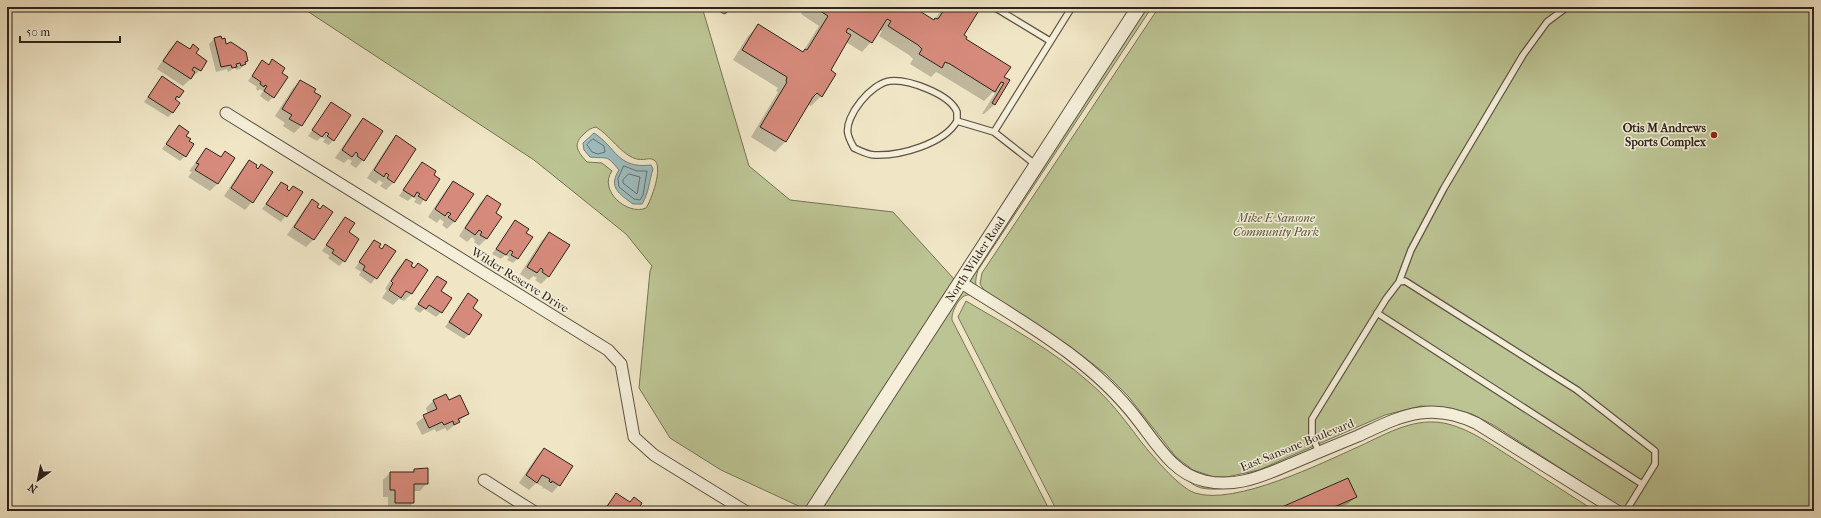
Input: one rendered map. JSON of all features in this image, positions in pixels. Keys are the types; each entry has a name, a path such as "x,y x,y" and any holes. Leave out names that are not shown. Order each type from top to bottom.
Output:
{"street":[{"name":"North Wilder Road","path":"812,511 1139,7"},
{"name":"Wilder Reserve Drive","path":"226,113 608,350 621,364 634,437 654,455 745,511"},
{"name":"East Sansone Boulevard","path":"960,282 1065,350 1091,369 1128,407 1162,452 1187,474 1206,481 1218,483 1242,482 1255,479 1396,419 1421,413 1450,414 1470,420 1495,434 1617,511"},
{"path":"484,480 533,511"}],"lane":[{"path":"994,7 1050,42"},
{"path":"994,132 1072,7"},
{"path":"1319,452 1312,436 1312,420 1377,313 1399,282 1411,250 1433,209 1523,55 1547,22 1567,7"},
{"path":"888,81 904,81 924,86 952,104 957,112 957,121 952,128 933,142 896,154 873,155 854,148 848,134 848,121 859,102 874,88 888,81"},
{"path":"957,121 994,132 1037,165"},
{"path":"1399,282 1405,281 1577,390 1655,451 1655,464 1626,511"},
{"path":"1377,313 1642,484"}],"green space":[{"path":"301,7 702,7 749,166 790,200 893,212 954,279 805,509 721,470 670,438 639,388 650,271 652,266 626,234 534,160","holes":["596,127 619,148 633,158 652,159 657,163 658,169 656,184 646,208 631,208 623,205 617,200 609,186 609,178 612,171 602,163 587,162 577,148 578,141 586,132"]},
{"path":"1147,7 1152,7 978,270 976,283 977,289 981,295 1057,345 1101,378 1127,406 1150,438 1176,465 1192,476 1209,483 1223,484 1246,479 1295,461 1348,436 1375,426 1401,417 1427,413 1450,415 1461,418 1493,433 1614,511 1608,511 1475,427 1449,417 1425,415 1399,421 1341,448 1244,485 1220,489 1201,488 1188,481 1166,460 1115,399 1083,368 1036,334 970,295 966,295 957,304 953,312 952,320 1050,511 820,511"},
{"name":"Mike E Sansone Community Park","path":"1159,7 1814,7 1814,511 1627,511 1495,426 1472,414 1450,408 1421,406 1385,415 1259,470 1227,477 1214,477 1193,470 1176,457 1128,396 1106,374 1071,347 984,290 980,284 982,273"},
{"path":"966,301 1046,349 1076,371 1110,402 1165,469 1188,490 1195,493 1212,495 1232,494 1255,488 1302,472 1402,427 1425,422 1436,422 1457,427 1482,439 1595,511 1057,511 958,317"}],"water":[{"path":"594,133 624,161 631,164 651,165 653,169 648,191 642,204 633,204 623,197 617,190 615,181 619,170 609,159 590,157 584,150 583,143"}],"building":[{"path":"814,7 913,7 934,20 935,18 938,19 946,7 981,7 964,35 967,37 966,39 1011,67 1004,77 1010,80 995,105 992,103 1004,83 1001,82 995,92 950,64 945,62 942,68 919,54 922,49 918,45 888,26 891,21 887,19 872,43 848,28 846,32 851,35 831,70 836,74 822,97 817,93 813,97 786,142 760,127 787,82 787,77 742,50 758,24 803,52 805,49 807,50 828,16"},
{"path":"221,36 222,39 225,38 226,44 231,42 246,52 248,61 245,62 246,64 241,66 240,63 236,64 237,67 232,68 231,65 221,67 214,38"},
{"path":"177,41 190,49 193,44 199,49 196,53 207,61 201,71 194,67 192,70 195,72 191,79 163,61"},
{"path":"272,59 285,68 282,73 288,77 274,98 264,91 267,86 265,85 264,87 260,84 261,82 252,76 262,60 269,65"},
{"path":"162,76 184,91 179,98 177,96 175,99 180,103 173,113 148,97"},
{"path":"300,80 316,89 314,92 321,96 302,126 289,119 292,115 282,109"},
{"path":"331,102 351,115 334,141 327,136 329,134 326,132 322,137 312,130"},
{"path":"363,118 383,131 364,161 357,156 358,154 356,152 352,157 342,150"},
{"path":"179,125 189,132 186,136 191,139 189,141 194,144 186,157 166,144"},
{"path":"396,135 416,149 394,183 387,178 389,175 386,173 384,177 374,170"},
{"path":"206,148 221,157 225,151 235,158 218,184 195,170 199,164 196,163"},
{"path":"249,160 257,165 256,167 258,169 261,164 273,172 253,203 231,188"},
{"path":"422,162 436,171 434,175 440,179 426,201 418,196 420,194 417,192 414,197 403,190"},
{"path":"453,181 474,194 455,222 448,217 451,214 448,212 445,216 435,209"},
{"path":"281,182 288,186 287,189 289,191 293,186 303,192 287,217 266,204"},
{"path":"487,195 501,204 496,213 502,217 487,239 480,235 482,232 479,230 475,235 465,228"},
{"path":"312,199 319,204 317,207 320,209 323,205 333,212 314,240 294,227"},
{"path":"345,217 355,223 349,232 359,239 345,262 332,253 334,250 326,245"},
{"path":"515,220 529,229 526,233 533,237 518,259 511,255 513,252 510,250 506,255 496,249"},
{"path":"549,232 570,245 549,277 542,272 543,270 541,268 537,273 527,267"},
{"path":"374,240 381,244 379,247 382,249 385,244 396,251 377,279 363,270 365,266 359,262"},
{"path":"406,259 413,263 411,266 414,268 418,263 428,270 412,294 406,291 401,298 389,290 393,283 391,281"},
{"path":"437,276 447,282 441,291 452,298 442,313 429,305 426,309 418,304"},
{"path":"468,293 478,300 473,308 482,315 469,335 449,322"},
{"path":"446,394 449,400 460,395 469,414 458,419 460,422 454,425 453,421 444,425 442,422 429,428 423,415 437,409 433,400"},
{"path":"544,448 573,466 560,486 552,481 551,483 549,481 550,479 542,475 537,483 526,475"},
{"path":"428,468 428,484 414,484 414,503 395,503 395,490 390,490 390,472 414,472 414,469"},
{"path":"1348,478 1357,497 1325,511 1275,510"},
{"path":"616,493 630,502 634,497 642,503 639,508 644,511 604,511"}],"place":[{"name":"Otis M Andrews Sports Complex","path":"1714,135"}]}
